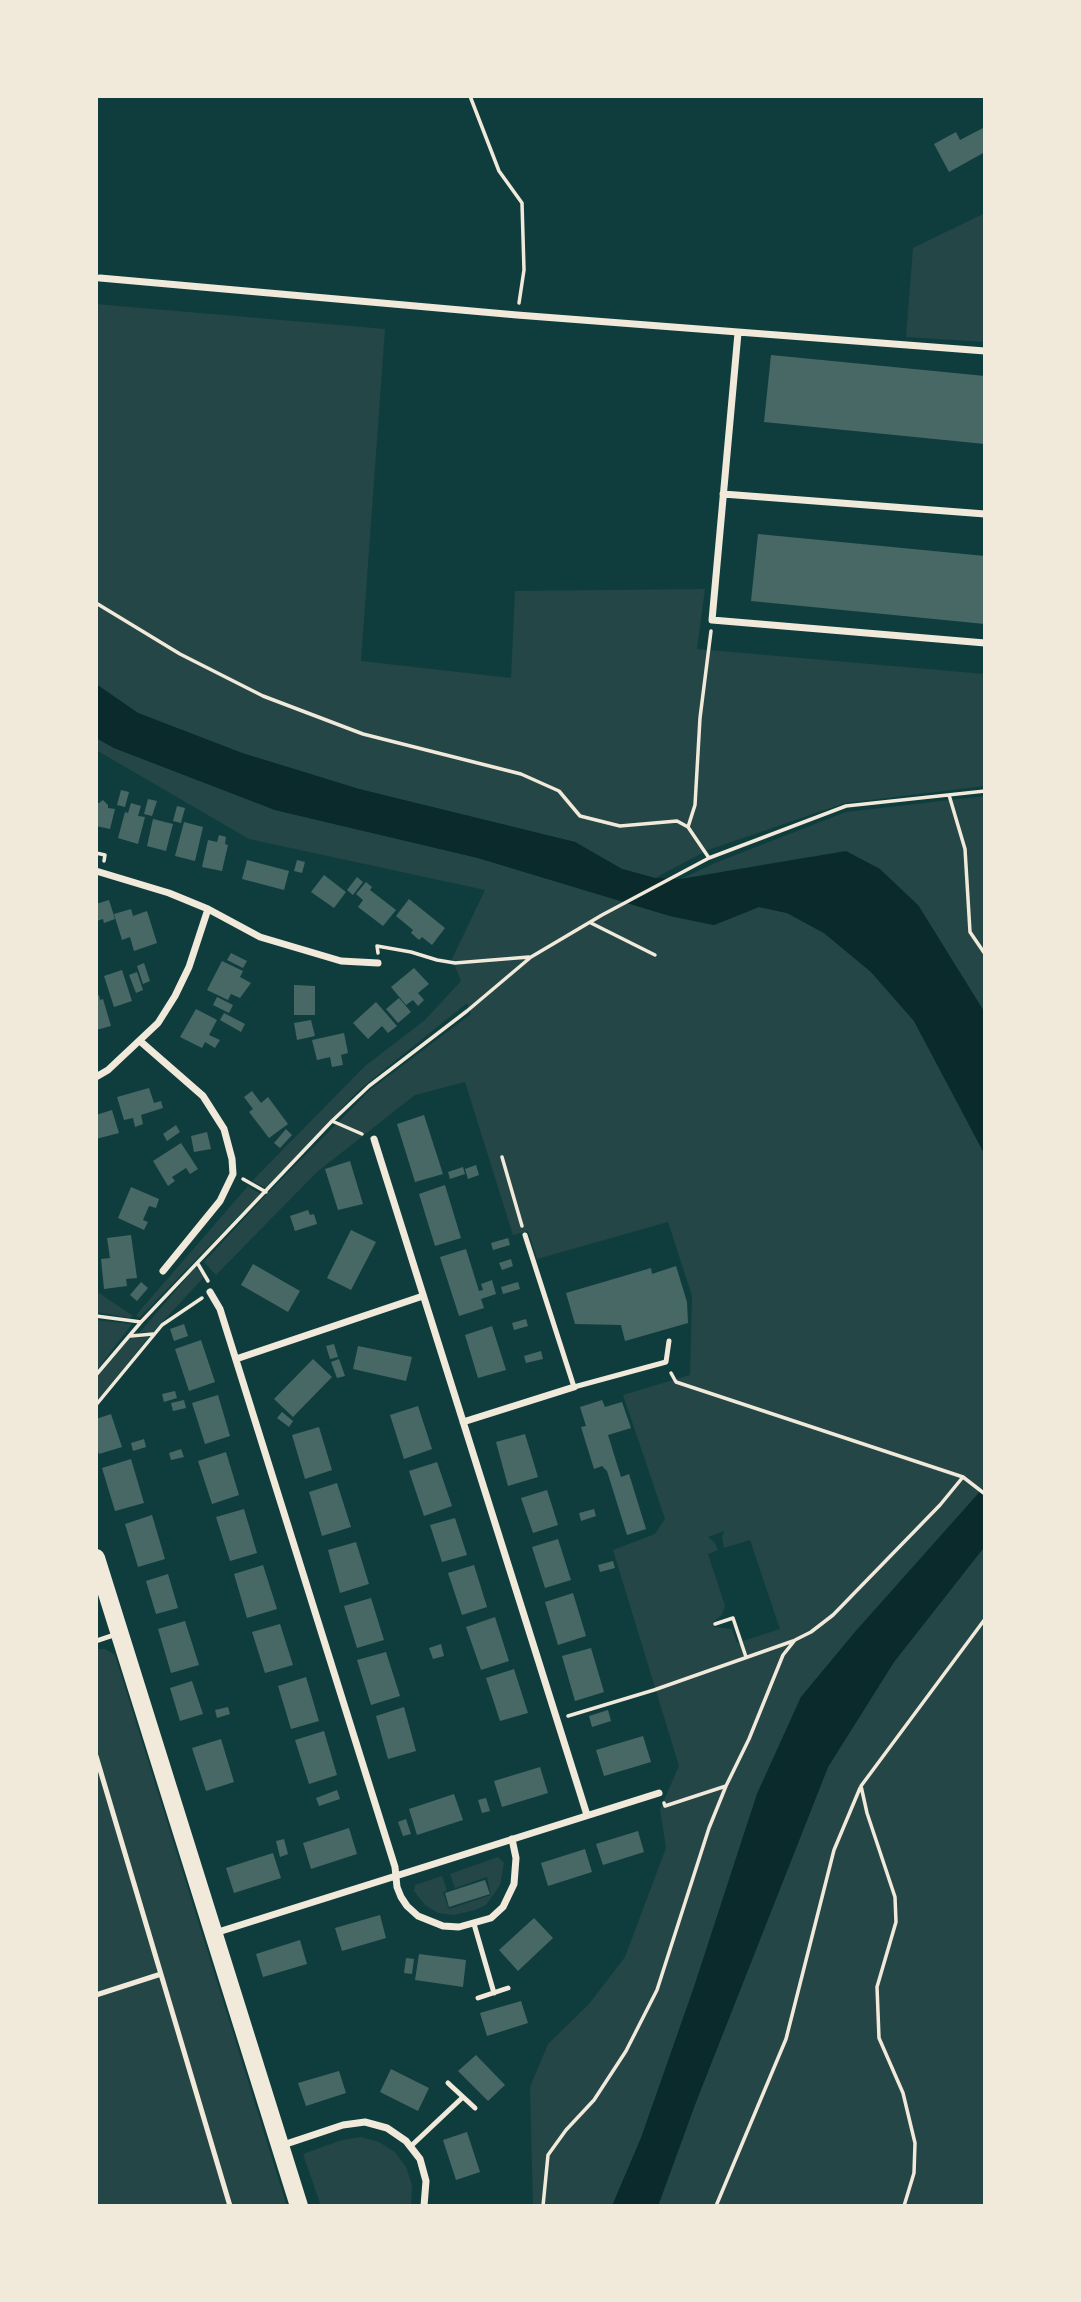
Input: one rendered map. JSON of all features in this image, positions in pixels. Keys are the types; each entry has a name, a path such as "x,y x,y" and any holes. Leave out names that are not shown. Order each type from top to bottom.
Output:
{"main road":[{"path":"96,1558 299,2206"}],"street":[{"path":"100,278 517,315 985,351"},
{"path":"738,332 712,620 985,643"},
{"path":"723,494 985,514"},
{"path":"96,871 169,893 208,909 260,937 292,948 341,961 378,963"},
{"path":"96,1077 158,1023 176,996 189,967 208,909"},
{"path":"140,1041 203,1097 216,1114 230,1146 233,1174 220,1201 163,1271"},
{"path":"374,1139 587,1815"},
{"path":"210,1292 220,1309 236,1359 401,1897 418,1916 443,1926 459,1927 491,1918 503,1908 517,1873 512,1839"},
{"path":"236,1359 423,1296"},
{"path":"463,1422 575,1387"},
{"path":"214,1934 659,1793"},
{"path":"281,2146 343,2125 365,2122 387,2128 406,2141 419,2159 426,2181 425,2206"}],"lane":[{"path":"525,1235 575,1387 666,1362 669,1340"},
{"path":"96,1641 120,1633"},
{"path":"96,1756 230,2206"},
{"path":"474,1924 494,1993"},
{"path":"96,1995 161,1974"},
{"path":"478,1998 508,1988"},
{"path":"449,2083 475,2108"},
{"path":"410,2147 463,2097"}],"path":[{"path":"470,96 499,171 523,203 524,270 517,315"},
{"path":"96,603 180,654 263,696 363,734 522,774 559,791 580,816 620,826 677,821 688,827 709,858"},
{"path":"688,827 695,804 700,718 712,620"},
{"path":"96,1375 141,1322 332,1121 369,1086 467,1011 531,957 695,864 846,806 985,791"},
{"path":"949,795 965,849 970,932 985,954"},
{"path":"591,922 655,955"},
{"path":"378,963 377,946 411,951 455,963 531,957"},
{"path":"332,1121 374,1139"},
{"path":"502,1157 525,1235"},
{"path":"233,1174 266,1192"},
{"path":"96,1405 162,1325 210,1292 208,1278 197,1263"},
{"path":"96,1316 141,1322"},
{"path":"129,1336 153,1334"},
{"path":"666,1362 676,1382 963,1477 985,1494"},
{"path":"557,1719 654,1690 811,1632 833,1615 940,1505 963,1477"},
{"path":"715,1624 733,1618 746,1657"},
{"path":"716,2206 786,2039 834,1850 861,1786 985,1619"},
{"path":"544,2206 548,2155 566,2130 594,2100 626,2051 657,1990 709,1828 783,1655 795,1640"},
{"path":"659,1793 665,1806 726,1786"},
{"path":"861,1786 867,1813 895,1897 896,1922 877,1987 879,2038 903,2092 915,2143 914,2173 904,2206"}],"shaded area":[{"path":"985,213 985,342 906,337 913,248"},
{"path":"96,304 385,329 361,661 511,678 515,591 705,589 697,649 985,674 985,786 845,803 708,850 655,878 622,869 575,842 359,789 242,753 138,713 96,684"},
{"path":"96,684 138,713 242,753 359,789 575,842 622,869 655,878 681,879 846,851 880,869 918,905 985,1013 985,1155 914,1021 871,972 824,933 787,913 759,907 714,925 670,916 478,858 275,810 114,748 96,738"},
{"path":"96,738 114,748 275,810 478,858 670,916 714,925 759,907 787,913 824,933 871,972 914,1021 985,1155 985,1486 801,1697 757,1794 641,2138 612,2206 533,2206 530,2087 548,2044 589,2004 625,1957 666,1848 660,1809 679,1766 613,1550 655,1534 665,1519 623,1395 690,1375 692,1296 668,1222 537,1259 528,1231 513,1235 465,1082 415,1095 317,1172 216,1275 204,1262 268,1193 370,1090 471,1014 467,1003 359,1090 266,1188 252,1181 365,1066 425,1020 461,981 452,959 485,890 249,839 96,750","holes":["724,1531 724,1548 750,1540 780,1629 737,1643 732,1629 714,1627 713,1622 722,1615 725,1606 708,1554 718,1550 708,1537"]},
{"path":"985,796 985,1013 918,905 809,857 681,879 846,812"},
{"path":"248,1186 260,1194 139,1318 136,1315"},
{"path":"196,1267 204,1277 153,1332 140,1332"},
{"path":"96,1291 133,1316 130,1318 96,1312"},
{"path":"96,1320 132,1324 96,1371"},
{"path":"149,1337 96,1403 96,1378 130,1338"},
{"path":"985,1486 985,1546 894,1662 828,1767 696,2102 658,2206 612,2206 641,2138 757,1794 801,1697"},
{"path":"985,1546 985,2206 658,2206 696,2102 828,1767 894,1662"},
{"path":"96,1649 105,1649 115,1655 287,2206 96,2206"},
{"path":"498,1857 504,1863 500,1885 486,1905 475,1910 454,1915 438,1913 425,1905 414,1891 415,1885 442,1876 447,1890 443,1893 449,1909 491,1895 487,1877 455,1888 450,1874"},
{"path":"361,2137 379,2142 395,2152 406,2167 412,2185 411,2206 321,2206 303,2154 342,2140"}],"building":[{"path":"983,128 985,152 949,172 934,144 956,132 960,140"},
{"path":"771,355 985,376 985,444 764,422"},
{"path":"758,534 985,556 985,624 751,601"},
{"path":"121,790 129,792 125,807 117,805"},
{"path":"148,799 157,801 152,816 144,814"},
{"path":"103,800 108,808 115,809 110,829 96,826 96,805"},
{"path":"131,803 141,806 138,816 145,817 138,844 118,838 125,812 128,813"},
{"path":"177,806 185,808 181,823 173,821"},
{"path":"153,819 173,824 166,851 147,846"},
{"path":"184,822 203,827 195,861 175,856"},
{"path":"219,835 226,837 225,844 228,845 222,871 202,867 208,840 217,842"},
{"path":"247,860 289,871 284,890 242,879"},
{"path":"297,860 305,862 302,873 294,871"},
{"path":"324,875 346,892 334,908 311,892"},
{"path":"357,877 363,882 353,895 347,890"},
{"path":"366,882 372,887 370,890 396,910 383,926 358,907 363,900 356,894"},
{"path":"409,899 445,928 432,945 422,937 419,940 411,933 413,930 396,916"},
{"path":"109,900 115,919 104,923 103,919 96,921 96,904"},
{"path":"131,909 133,916 147,911 157,943 134,951 130,937 122,940 114,914"},
{"path":"231,953 247,961 243,968 227,960"},
{"path":"222,961 243,971 240,977 251,983 240,998 231,994 228,1000 207,990"},
{"path":"144,963 150,981 143,984 137,966"},
{"path":"414,968 429,984 418,993 424,1000 418,1006 413,1000 406,1005 391,987"},
{"path":"122,970 132,1001 114,1007 104,976"},
{"path":"137,972 143,990 136,993 129,975"},
{"path":"294,985 315,986 315,1015 294,1015"},
{"path":"99,995 100,1000 103,999 111,1026 96,1030 96,996"},
{"path":"217,997 233,1005 229,1013 213,1005"},
{"path":"399,998 411,1012 398,1023 386,1009"},
{"path":"376,1002 397,1026 388,1033 382,1026 368,1039 353,1023"},
{"path":"196,1009 217,1020 209,1035 220,1040 215,1048 205,1042 202,1048 180,1037"},
{"path":"224,1013 245,1024 241,1032 220,1020"},
{"path":"311,1020 315,1036 297,1040 294,1023"},
{"path":"344,1033 348,1053 341,1055 343,1065 332,1067 330,1057 317,1060 312,1040"},
{"path":"149,1088 154,1103 161,1101 163,1108 141,1115 143,1124 135,1127 133,1118 124,1120 117,1097"},
{"path":"252,1091 261,1103 268,1097 288,1124 269,1138 249,1112 253,1109 244,1097"},
{"path":"112,1110 119,1133 96,1139 96,1115"},
{"path":"424,1115 443,1174 415,1182 397,1124"},
{"path":"176,1125 180,1132 167,1141 163,1134"},
{"path":"286,1129 292,1135 280,1148 274,1143"},
{"path":"207,1132 211,1149 194,1152 191,1136"},
{"path":"181,1143 198,1169 190,1174 186,1168 172,1177 175,1181 168,1186 153,1161"},
{"path":"350,1161 363,1204 338,1210 325,1169"},
{"path":"476,1165 479,1175 468,1179 465,1169"},
{"path":"463,1167 465,1174 450,1179 448,1172"},
{"path":"445,1185 461,1238 435,1246 419,1194"},
{"path":"131,1187 159,1199 156,1208 149,1206 143,1220 148,1222 144,1230 118,1218"},
{"path":"308,1210 310,1215 314,1214 317,1224 295,1231 290,1216"},
{"path":"351,1230 376,1242 351,1290 327,1278"},
{"path":"131,1235 137,1278 126,1279 127,1286 104,1289 101,1259 110,1258 107,1238"},
{"path":"508,1238 510,1245 493,1250 491,1243"},
{"path":"466,1249 479,1291 483,1290 481,1284 492,1280 496,1294 481,1299 484,1308 459,1316 440,1257"},
{"path":"511,1259 513,1266 502,1270 499,1263"},
{"path":"253,1264 300,1291 288,1312 241,1285"},
{"path":"676,1266 687,1302 688,1323 625,1341 621,1325 575,1324 566,1293 651,1268 652,1274"},
{"path":"141,1282 148,1288 137,1301 130,1295"},
{"path":"518,1282 520,1289 503,1294 501,1287"},
{"path":"526,1319 528,1326 514,1330 512,1323"},
{"path":"184,1324 188,1336 174,1341 170,1329"},
{"path":"492,1326 506,1370 478,1378 465,1335"},
{"path":"201,1340 215,1382 189,1391 175,1349"},
{"path":"334,1344 338,1357 330,1359 326,1346"},
{"path":"358,1346 412,1357 406,1381 353,1369"},
{"path":"541,1351 543,1359 526,1363 524,1356"},
{"path":"313,1359 332,1377 293,1417 274,1399"},
{"path":"339,1359 345,1376 337,1378 331,1362"},
{"path":"175,1391 177,1398 164,1402 162,1394"},
{"path":"218,1395 230,1436 205,1444 192,1403"},
{"path":"184,1400 186,1408 173,1411 171,1403"},
{"path":"602,1400 605,1407 622,1402 631,1428 608,1435 621,1477 629,1474 646,1529 627,1535 607,1471 602,1466 594,1469 581,1427 586,1426 580,1407"},
{"path":"418,1406 432,1449 404,1459 390,1415"},
{"path":"282,1412 293,1421 289,1427 277,1418"},
{"path":"111,1414 122,1447 99,1454 96,1444 96,1419"},
{"path":"319,1427 332,1470 305,1479 292,1435"},
{"path":"525,1434 538,1477 508,1486 496,1442"},
{"path":"144,1439 146,1447 133,1451 131,1443"},
{"path":"181,1449 184,1457 171,1460 169,1453"},
{"path":"226,1452 239,1495 212,1504 198,1461"},
{"path":"131,1459 144,1503 115,1511 102,1468"},
{"path":"437,1462 452,1506 424,1516 409,1471"},
{"path":"337,1483 351,1527 322,1536 309,1492"},
{"path":"547,1490 558,1525 533,1533 521,1498"},
{"path":"244,1509 257,1553 230,1561 216,1517"},
{"path":"594,1509 596,1516 581,1521 579,1513"},
{"path":"152,1515 165,1559 138,1567 125,1524"},
{"path":"455,1518 467,1555 442,1562 430,1525"},
{"path":"558,1539 571,1580 545,1588 532,1547"},
{"path":"356,1542 369,1584 340,1593 328,1550"},
{"path":"613,1561 615,1568 600,1572 598,1565"},
{"path":"263,1565 277,1609 247,1618 234,1574"},
{"path":"474,1565 487,1607 462,1615 448,1573"},
{"path":"168,1574 178,1608 156,1614 146,1581"},
{"path":"573,1593 586,1636 558,1645 545,1602"},
{"path":"371,1598 384,1640 357,1648 344,1606"},
{"path":"495,1617 509,1661 481,1670 466,1627"},
{"path":"185,1621 199,1665 171,1673 158,1629"},
{"path":"280,1624 293,1665 265,1673 252,1632"},
{"path":"441,1644 444,1656 433,1659 429,1648"},
{"path":"591,1648 604,1692 575,1701 562,1656"},
{"path":"386,1652 400,1696 371,1705 357,1660"},
{"path":"514,1669 528,1713 500,1721 486,1678"},
{"path":"306,1677 319,1721 291,1729 278,1686"},
{"path":"192,1681 203,1714 180,1721 170,1688"},
{"path":"228,1707 230,1714 217,1718 215,1710"},
{"path":"404,1707 416,1751 388,1759 376,1716"},
{"path":"608,1710 611,1721 592,1727 589,1716"},
{"path":"324,1731 337,1775 309,1784 295,1740"},
{"path":"643,1736 651,1762 604,1776 596,1750"},
{"path":"221,1739 234,1782 206,1791 192,1748"},
{"path":"540,1767 548,1793 502,1807 494,1781"},
{"path":"337,1790 340,1799 319,1806 316,1798"},
{"path":"454,1794 463,1820 417,1835 409,1809"},
{"path":"486,1798 490,1811 482,1813 478,1800"},
{"path":"406,1819 411,1834 403,1836 398,1822"},
{"path":"349,1828 357,1854 311,1869 303,1843"},
{"path":"638,1831 644,1852 603,1865 596,1844"},
{"path":"284,1839 288,1854 280,1857 276,1841"},
{"path":"585,1849 592,1872 548,1886 541,1863"},
{"path":"273,1853 281,1878 234,1893 226,1868"},
{"path":"485,1880 490,1894 449,1907 445,1893"},
{"path":"380,1915 386,1938 342,1951 335,1928"},
{"path":"534,1918 553,1938 518,1971 499,1950"},
{"path":"300,1940 307,1964 263,1977 256,1954"},
{"path":"419,1954 466,1960 463,1987 415,1980"},
{"path":"406,1958 414,1959 412,1974 404,1973"},
{"path":"521,2001 528,2023 487,2036 480,2013"},
{"path":"476,2055 505,2085 488,2101 458,2071"},
{"path":"391,2069 429,2088 418,2111 380,2092"},
{"path":"339,2071 346,2093 306,2106 298,2083"},
{"path":"467,2132 480,2172 456,2180 443,2140"}]}
